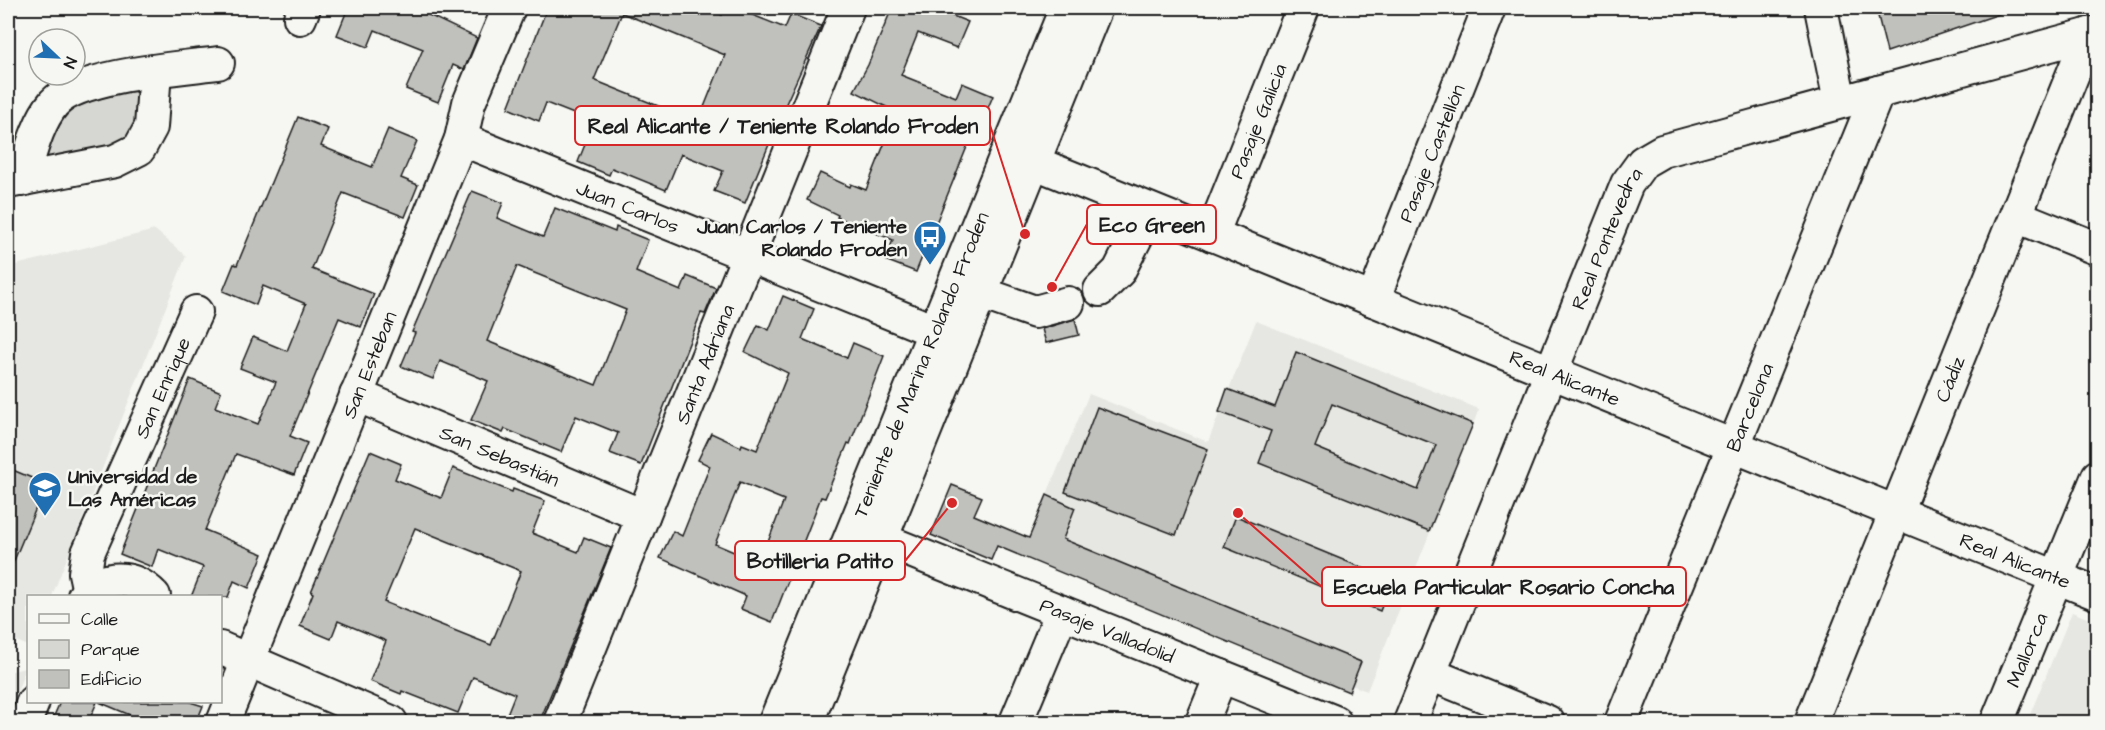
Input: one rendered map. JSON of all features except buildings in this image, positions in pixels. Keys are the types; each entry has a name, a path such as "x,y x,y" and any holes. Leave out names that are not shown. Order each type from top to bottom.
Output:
{"street":[{"name":"San Esteban","path":"224,723 234,655 356,395 461,140 469,103 509,8"},
{"name":"Santa Adriana","path":"560,723 848,8"},
{"name":"Teniente de Marina Rolando Froden","path":"807,723 881,539 947,336 1066,8"},
{"name":"Teniente de Marina Rolando Froden","path":"775,723 947,336 981,293 1096,8"},
{"name":"Pasaje Galicia","path":"1212,235 1303,8"},
{"name":"Pasaje Castellón","path":"1373,300 1489,8"},
{"path":"1821,8 1840,102"},
{"name":"Real Pontevedra","path":"1410,723 1627,184 1643,162 1662,151 2093,33"},
{"name":"Cádiz","path":"1811,723 2016,216 2093,33"},
{"path":"15,181 54,103 77,87 155,71 218,63"},
{"path":"15,181 115,161 139,149 151,127 155,71"},
{"name":"Barcelona","path":"1621,723 1878,92"},
{"name":"Juan Carlos","path":"461,140 947,336"},
{"name":"Real Alicante","path":"1033,162 2097,594"},
{"path":"1100,290 1119,271 1150,210"},
{"path":"2016,216 2097,249"},
{"path":"981,293 1035,312 1068,303"},
{"name":"San Enrique","path":"88,594 85,573 88,553 196,312"},
{"name":"San Sebastián","path":"356,395 643,516"},
{"name":"Mallorca","path":"1998,723 2097,476"},
{"name":"Pasaje Valladolid","path":"881,539 1335,723"},
{"path":"88,594 104,579 120,579 145,586 152,595"},
{"path":"1016,723 1062,612"},
{"path":"234,655 391,723"},
{"path":"1430,674 1548,723"},
{"path":"1202,723 1221,676"},
{"path":"25,723 33,703"}],"shaded area":[{"name":"Universidad de Las Américas","path":"155,230 186,256 52,595 27,595 27,646 8,637 8,267"},
{"path":"1256,321 1479,409 1367,691 1021,556 1089,394 1208,442"},
{"path":"2072,612 2097,622 2097,722 2027,722"},
{"path":"25,669 8,718 8,672"}],"green space":[{"path":"140,88 140,129 124,148 40,166 59,122 79,104"}],"place":[{"name":"Real Alicante / Teniente Rolando Froden","path":"1025,234"},
{"name":"Juan Carlos / Teniente Rolando Froden","path":"930,266"},
{"name":"Eco Green","path":"1052,287"},
{"name":"Botilleria Patito","path":"952,503"},
{"name":"Escuela Particular Rosario Concha","path":"1238,513"},
{"name":"Universidad de Las Américas","path":"45,517"}]}
